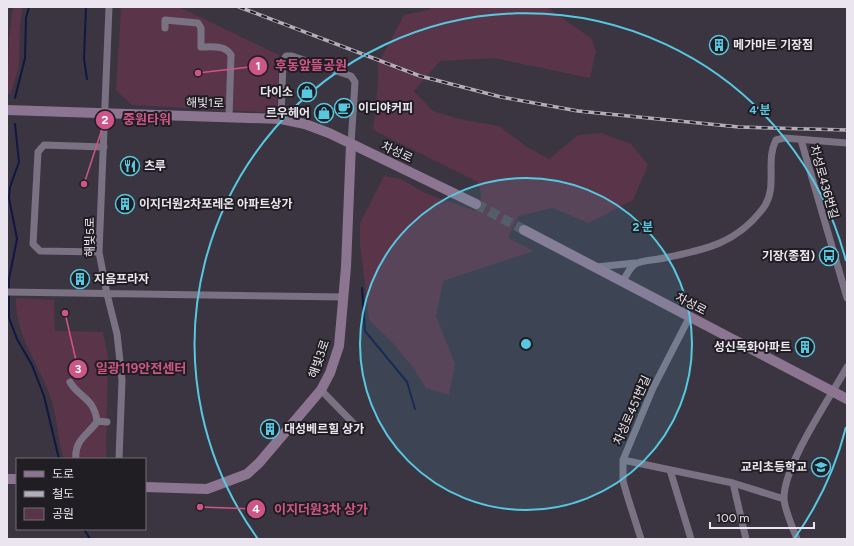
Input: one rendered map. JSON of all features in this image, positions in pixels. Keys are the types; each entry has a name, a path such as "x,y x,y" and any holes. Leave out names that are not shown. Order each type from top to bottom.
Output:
{"street":[{"name":"해빛5로","path":"109,7 99,252 107,294 118,334 122,380 119,458"},
{"path":"165,28 165,20 193,21 198,23 201,28 201,47 224,48 228,50 231,55 229,117"},
{"path":"281,119 283,61 286,56 292,56 351,76 355,82 351,144"},
{"name":"해빛1로","path":"7,110 281,119 305,124 351,144"},
{"path":"592,267 636,263 696,252 730,240 764,207 771,194 771,149 776,140 784,138 801,140"},
{"name":"차성로436번길","path":"847,143 801,140 847,298"},
{"name":"차성로","path":"351,144 476,204"},
{"name":"해빛3로","path":"146,487 207,489 247,474 259,463 321,390 330,373 339,346 344,297 351,144"},
{"path":"99,252 40,251 33,244 38,152 40,147 44,145 104,148"},
{"name":"차성로","path":"524,230 689,318 847,399"},
{"path":"622,282 627,272 636,263"},
{"path":"7,292 344,297"},
{"name":"차성로451번길","path":"642,539 623,481 623,460 625,452 653,388 689,318"},
{"path":"797,539 784,499 788,477 795,459 847,367"},
{"path":"70,382 90,403 97,421"},
{"path":"321,390 356,426"},
{"path":"97,421 107,422"},
{"path":"76,458 75,451 78,444 97,421"},
{"path":"623,460 733,483 784,499"},
{"path":"670,470 691,539"},
{"path":"733,483 746,539"}],"green space":[{"path":"13,7 23,7 20,25 19,65 11,94 7,94 9,38"},
{"path":"121,7 179,7 279,55 277,113 132,105 116,90"},
{"path":"432,7 546,7 591,38 596,51 590,78 494,58 440,61 414,91 433,111 464,120 499,126 527,147 549,159 578,135 601,133 631,144 648,165 633,200 589,223 552,208 518,216 508,238 534,251 443,281 436,316 455,364 449,395 426,388 414,369 392,342 369,320 360,244 360,223 384,176 401,179 425,193 475,211 481,200 479,185 476,181 373,130 378,83 378,64 404,15 428,10"},
{"path":"16,298 54,300 55,331 103,332 108,357 106,458 64,458 52,402 42,376 24,339 17,313"}],"waterway":[{"path":"15,98 25,58 26,18 29,7"},
{"path":"86,7 84,59 87,79"},
{"path":"9,289 9,279 17,239 9,198 10,187 19,162 15,124"},
{"path":"362,288 365,331 407,382 415,409"},
{"path":"9,294 9,318 17,339 32,365 44,396 59,458"},
{"path":"85,530 90,539"}],"tunnel":[{"path":"476,204 524,230"}],"railway":[{"path":"239,7 420,76 501,97 578,111 739,127 847,130"}],"place":[{"name":"메가마트 기장점","path":"719,45"},
{"name":"후동앞뜰공원","path":"198,73"},
{"name":"다이소","path":"307,92"},
{"name":"이디야커피","path":"344,108"},
{"name":"르우헤어","path":"324,113"},
{"name":"츠루","path":"130,166"},
{"name":"중원타워","path":"84,184"},
{"name":"이지더원2차포레온 아파트상가","path":"125,204"},
{"name":"기장(종점)","path":"829,256"},
{"name":"지음프라자","path":"80,279"},
{"name":"일광119안전센터","path":"65,313"},
{"name":"성신목화아파트","path":"805,347"},
{"name":"대성베르힐 상가","path":"270,429"},
{"name":"교리초등학교","path":"821,467"},
{"name":"이지더원3차 상가","path":"200,507"}]}
